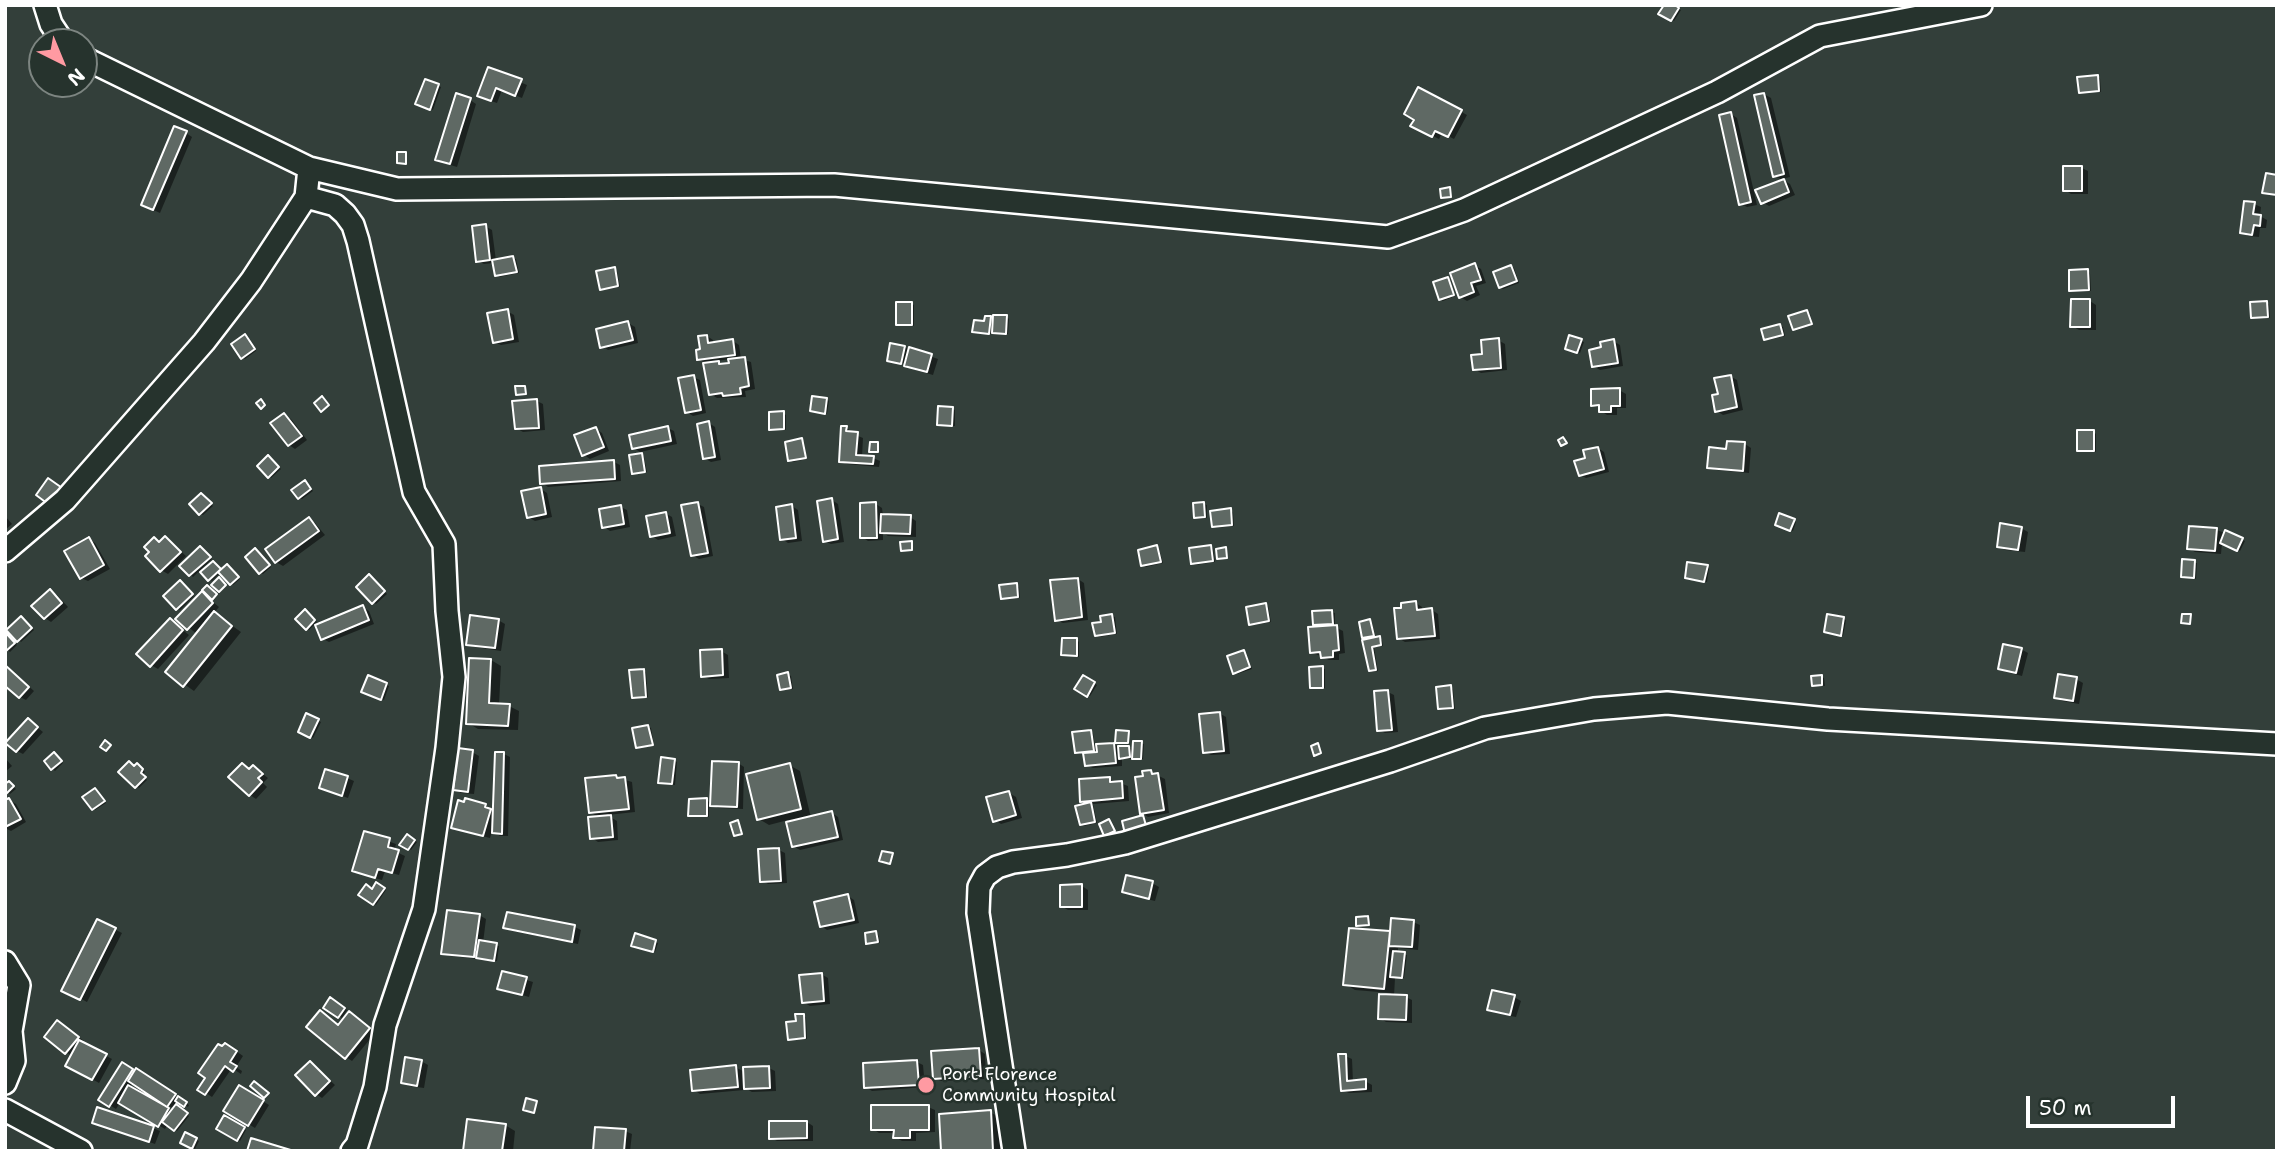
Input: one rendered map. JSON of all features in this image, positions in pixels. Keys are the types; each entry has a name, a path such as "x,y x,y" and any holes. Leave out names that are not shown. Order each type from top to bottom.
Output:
{"street":[{"path":"45,5 54,28"},
{"path":"98,65 309,168 397,189 834,185 1388,237 1464,210 1717,92 1820,36 1981,5"},
{"path":"5,551 65,500 204,342 251,281 306,197 309,168"},
{"path":"306,197 335,205 345,214 355,233 414,492 444,544 454,677 447,748 424,909 385,1026 375,1087 357,1145 352,1151"},
{"path":"1014,1151 978,913 979,887 985,876 997,867 1125,843 1390,761 1485,728 1594,709 1667,703 1828,719 2277,744"},
{"path":"5,962 19,985 11,1031 14,1062 5,1083"},
{"path":"5,1110 81,1151"}],"building":[{"path":"1664,5 1675,5 1679,8 1671,21 1658,14"},
{"path":"488,67 522,79 515,96 496,88 491,101 477,96"},
{"path":"2098,75 2099,91 2079,93 2077,77"},
{"path":"425,79 439,84 430,110 415,104"},
{"path":"1418,87 1462,110 1448,137 1435,131 1432,137 1410,126 1414,120 1404,114"},
{"path":"456,93 471,98 450,164 435,160"},
{"path":"1764,93 1784,174 1773,177 1754,95"},
{"path":"1731,112 1751,202 1739,205 1719,115"},
{"path":"174,126 187,131 153,210 141,205"},
{"path":"397,152 406,152 406,164 397,163"},
{"path":"2063,166 2082,166 2082,191 2063,191"},
{"path":"2266,173 2277,175 2277,195 2262,193"},
{"path":"1784,179 1789,192 1761,204 1755,190"},
{"path":"1450,187 1451,197 1441,198 1440,189"},
{"path":"2244,201 2255,202 2253,214 2261,215 2260,226 2254,225 2252,235 2240,233"},
{"path":"486,224 490,260 476,262 472,226"},
{"path":"513,256 517,272 495,276 492,260"},
{"path":"1475,263 1481,280 1471,283 1474,292 1459,298 1450,273"},
{"path":"1511,265 1517,281 1499,288 1493,272"},
{"path":"615,267 618,286 600,290 596,271"},
{"path":"2088,269 2089,290 2069,291 2069,270"},
{"path":"1448,277 1454,295 1439,300 1433,282"},
{"path":"2071,299 2090,299 2090,327 2070,327"},
{"path":"2267,301 2268,317 2251,318 2250,302"},
{"path":"896,302 912,302 912,325 896,325"},
{"path":"508,309 513,339 493,343 487,313"},
{"path":"1807,310 1812,324 1793,330 1788,316"},
{"path":"993,315 1007,315 1006,334 992,333"},
{"path":"985,316 991,316 989,334 972,332 974,320 984,321"},
{"path":"628,321 633,340 600,348 596,329"},
{"path":"1780,324 1783,335 1764,340 1761,329"},
{"path":"245,334 255,349 241,359 231,344"},
{"path":"707,335 708,343 733,339 735,355 697,360 696,350 700,349 698,336"},
{"path":"1569,335 1582,339 1577,353 1565,349"},
{"path":"1499,338 1501,368 1473,370 1471,355 1482,354 1481,340"},
{"path":"1614,339 1618,363 1592,367 1589,350 1601,347 1600,342"},
{"path":"890,343 905,346 901,364 887,361"},
{"path":"909,347 932,354 927,372 904,366"},
{"path":"745,357 749,386 740,388 741,394 709,395 703,363 729,363 728,359"},
{"path":"694,375 701,410 685,413 678,378"},
{"path":"1731,375 1737,407 1715,412 1712,395 1718,394 1714,378"},
{"path":"515,386 525,386 526,394 516,395"},
{"path":"1620,388 1620,406 1611,406 1611,412 1599,412 1599,405 1591,406 1591,389"},
{"path":"322,396 329,405 321,412 314,403"},
{"path":"812,396 827,398 825,414 810,411"},
{"path":"261,399 265,405 261,409 256,403"},
{"path":"537,399 539,428 515,429 512,401"},
{"path":"938,406 953,407 952,426 937,425"},
{"path":"784,411 784,429 769,430 769,412"},
{"path":"284,413 302,436 288,446 270,423"},
{"path":"709,421 715,457 703,459 697,424"},
{"path":"668,426 671,441 632,449 629,435"},
{"path":"841,426 847,426 846,431 858,432 856,455 874,456 873,464 839,462"},
{"path":"596,427 604,447 582,456 574,435"},
{"path":"2077,430 2094,430 2094,451 2077,451"},
{"path":"1563,437 1567,443 1561,446 1558,440"},
{"path":"802,438 806,458 788,461 785,442"},
{"path":"1727,441 1745,442 1743,471 1707,468 1709,447 1726,449"},
{"path":"870,442 878,442 878,452 869,452"},
{"path":"1598,447 1604,469 1579,476 1574,461 1585,458 1583,450"},
{"path":"642,453 645,472 632,474 629,455"},
{"path":"268,455 279,467 268,478 257,466"},
{"path":"614,460 615,479 540,484 539,466"},
{"path":"48,478 65,490 52,507 36,495"},
{"path":"305,480 311,489 298,499 291,490"},
{"path":"541,487 546,514 527,518 521,491"},
{"path":"201,493 212,503 199,515 189,504"},
{"path":"832,498 838,539 823,542 817,501"},
{"path":"698,502 708,553 691,556 681,505"},
{"path":"876,502 877,538 860,538 860,503"},
{"path":"1204,502 1205,517 1194,518 1193,503"},
{"path":"792,504 796,538 780,540 776,507"},
{"path":"621,505 624,524 602,528 599,509"},
{"path":"1231,508 1232,525 1212,527 1210,511"},
{"path":"666,512 670,533 650,537 646,516"},
{"path":"1779,513 1795,519 1790,531 1775,525"},
{"path":"881,514 911,515 910,534 880,533"},
{"path":"309,517 319,531 275,563 265,549"},
{"path":"2000,523 2022,527 2018,550 1997,547"},
{"path":"2189,526 2217,528 2215,551 2187,549"},
{"path":"2225,530 2243,538 2237,551 2220,543"},
{"path":"165,536 181,552 160,572 145,556 149,552 144,547 154,537 159,542"},
{"path":"89,537 104,565 80,579 64,551"},
{"path":"912,541 912,550 901,551 900,542"},
{"path":"1157,545 1161,562 1141,566 1138,550"},
{"path":"1211,545 1213,561 1191,564 1189,548"},
{"path":"200,546 211,557 189,576 179,566"},
{"path":"1226,547 1227,558 1217,559 1216,549"},
{"path":"255,548 270,565 259,574 245,557"},
{"path":"2182,559 2195,560 2194,578 2181,577"},
{"path":"213,561 221,569 208,581 200,572"},
{"path":"1687,562 1708,565 1704,582 1685,578"},
{"path":"227,564 239,577 230,585 218,572"},
{"path":"369,574 385,591 372,604 356,587"},
{"path":"219,577 226,585 219,592 211,585"},
{"path":"1078,578 1082,617 1055,621 1050,580"},
{"path":"180,580 193,594 176,610 163,596"},
{"path":"1017,583 1018,597 1001,599 999,585"},
{"path":"207,585 217,594 212,600 202,590"},
{"path":"50,589 62,603 44,619 31,606"},
{"path":"202,591 213,603 187,630 175,619"},
{"path":"1416,601 1417,610 1432,608 1435,636 1397,639 1394,608 1401,608 1401,603"},
{"path":"1266,603 1269,621 1249,625 1246,607"},
{"path":"363,605 369,620 321,640 315,625"},
{"path":"305,609 315,620 306,630 295,619"},
{"path":"1332,610 1333,624 1313,625 1312,611"},
{"path":"214,611 232,626 183,687 165,672"},
{"path":"1112,614 1115,633 1095,636 1092,623 1101,622 1100,616"},
{"path":"1827,614 1844,617 1841,636 1824,632"},
{"path":"2182,614 2191,614 2190,624 2181,623"},
{"path":"470,615 499,619 495,648 466,645"},
{"path":"21,616 32,628 17,642 6,630"},
{"path":"170,618 183,630 150,667 136,654"},
{"path":"1370,619 1374,636 1362,638 1359,622"},
{"path":"1337,625 1339,650 1333,651 1333,657 1321,658 1320,652 1310,653 1308,627"},
{"path":"5,632 15,643 6,651 5,651"},
{"path":"1380,636 1381,645 1372,647 1376,670 1369,671 1362,640"},
{"path":"1062,638 1077,638 1077,656 1061,655"},
{"path":"2003,644 2022,648 2016,673 1998,669"},
{"path":"722,649 723,675 701,677 700,650"},
{"path":"1244,650 1250,667 1233,674 1227,656"},
{"path":"469,658 491,659 489,703 510,704 508,726 466,724"},
{"path":"5,665 29,687 19,698 5,686"},
{"path":"1323,666 1323,688 1310,688 1309,667"},
{"path":"644,669 646,697 632,698 629,670"},
{"path":"788,672 791,688 780,690 777,675"},
{"path":"2058,674 2077,677 2073,701 2054,698"},
{"path":"368,675 387,683 381,700 361,692"},
{"path":"1083,675 1095,682 1087,697 1074,689"},
{"path":"1822,675 1822,685 1812,686 1811,676"},
{"path":"1451,685 1453,708 1438,709 1436,687"},
{"path":"1388,690 1392,730 1377,731 1374,691"},
{"path":"1220,712 1224,751 1203,753 1199,714"},
{"path":"306,713 319,719 310,738 298,732"},
{"path":"28,718 38,727 16,752 5,743"},
{"path":"648,725 653,745 636,748 632,728"},
{"path":"1091,730 1094,751 1075,753 1072,732"},
{"path":"1116,730 1129,731 1128,743 1115,743"},
{"path":"105,740 111,745 106,751 100,747"},
{"path":"1133,741 1142,741 1141,759 1132,759"},
{"path":"1114,743 1116,763 1085,766 1083,753 1097,752 1096,744"},
{"path":"1318,743 1321,753 1314,756 1311,746"},
{"path":"1118,746 1129,746 1130,757 1119,759"},
{"path":"458,748 473,750 468,792 453,790"},
{"path":"54,752 62,761 51,770 44,761"},
{"path":"495,752 504,752 502,834 492,833"},
{"path":"661,757 675,759 672,784 658,783"},
{"path":"129,761 134,766 137,763 146,777 135,788 118,772"},
{"path":"712,761 739,762 737,807 710,806"},
{"path":"242,763 249,769 253,765 263,774 258,778 262,782 249,796 228,777"},
{"path":"790,763 801,809 757,820 746,774"},
{"path":"325,769 348,776 342,796 319,788"},
{"path":"1151,770 1152,774 1158,773 1164,810 1140,814 1135,777 1143,776 1142,771"},
{"path":"616,775 617,778 625,777 629,809 589,813 585,778"},
{"path":"1110,777 1110,782 1122,781 1123,798 1080,802 1079,779"},
{"path":"9,781 14,786 6,794 5,784"},
{"path":"95,788 105,801 92,810 82,797"},
{"path":"1009,791 1016,815 993,822 986,797"},
{"path":"9,798 21,819 5,827 5,800"},
{"path":"465,798 486,804 485,807 491,809 483,836 451,828 458,800 464,802"},
{"path":"707,798 707,816 688,816 689,799"},
{"path":"1091,802 1095,822 1080,825 1075,806"},
{"path":"832,811 838,837 792,847 786,822"},
{"path":"611,815 613,837 590,839 588,817"},
{"path":"1143,815 1147,829 1125,834 1122,821"},
{"path":"1109,819 1115,831 1104,836 1099,824"},
{"path":"738,820 742,834 734,836 730,823"},
{"path":"364,831 390,838 388,847 399,850 392,873 378,869 375,878 352,871"},
{"path":"407,834 415,840 408,850 399,845"},
{"path":"779,848 781,881 760,882 758,849"},
{"path":"882,851 893,853 890,864 879,861"},
{"path":"1126,875 1153,881 1149,899 1122,892"},
{"path":"376,882 385,888 373,905 358,895 366,884 372,889"},
{"path":"1082,884 1082,907 1060,907 1060,885"},
{"path":"848,894 854,920 820,927 814,902"},
{"path":"447,910 480,914 474,957 441,954"},
{"path":"507,912 575,925 572,942 503,928"},
{"path":"1368,916 1369,925 1356,926 1356,917"},
{"path":"1391,918 1414,920 1412,947 1389,946"},
{"path":"97,919 116,928 80,1000 61,991"},
{"path":"1349,928 1390,931 1384,989 1343,985"},
{"path":"876,931 878,942 866,944 865,933"},
{"path":"635,933 656,940 653,952 631,946"},
{"path":"479,940 497,943 494,961 476,958"},
{"path":"1393,951 1405,952 1402,978 1390,977"},
{"path":"502,971 527,977 522,995 497,989"},
{"path":"822,973 824,1001 802,1003 799,975"},
{"path":"1492,990 1515,995 1510,1015 1487,1010"},
{"path":"1379,994 1407,995 1406,1020 1378,1019"},
{"path":"330,997 345,1008 338,1018 323,1008"},
{"path":"320,1010 338,1025 349,1011 370,1028 345,1059 306,1027"},
{"path":"795,1014 804,1014 805,1038 788,1040 786,1022 796,1021"},
{"path":"57,1020 79,1037 65,1054 44,1037"},
{"path":"79,1040 107,1054 92,1080 65,1066"},
{"path":"225,1043 237,1051 230,1062 237,1066 233,1072 225,1066 205,1095 197,1090 205,1078 198,1073 218,1044 222,1046"},
{"path":"979,1048 981,1076 933,1079 931,1051"},
{"path":"1338,1054 1346,1054 1347,1081 1366,1079 1366,1089 1341,1091"},
{"path":"405,1057 422,1060 417,1086 401,1083"},
{"path":"917,1060 919,1085 864,1088 863,1063"},
{"path":"310,1061 330,1081 315,1096 295,1075"},
{"path":"122,1062 133,1069 109,1107 98,1100"},
{"path":"736,1065 738,1087 692,1091 690,1070"},
{"path":"769,1066 770,1088 744,1089 743,1067"},
{"path":"136,1068 176,1094 167,1107 128,1081"},
{"path":"254,1081 269,1093 264,1098 250,1086"},
{"path":"128,1085 169,1108 158,1127 118,1103"},
{"path":"239,1085 264,1100 248,1126 223,1111"},
{"path":"178,1096 187,1102 184,1107 175,1101"},
{"path":"526,1098 537,1101 534,1113 523,1110"},
{"path":"176,1104 188,1113 174,1131 162,1122"},
{"path":"871,1105 929,1105 929,1130 910,1130 910,1138 893,1138 894,1130 871,1130"},
{"path":"97,1107 154,1126 149,1142 92,1123"},
{"path":"991,1110 993,1151 941,1151 939,1114"},
{"path":"224,1115 245,1127 237,1141 216,1129"},
{"path":"467,1119 506,1124 502,1151 463,1151"},
{"path":"769,1121 807,1121 807,1138 769,1139"},
{"path":"595,1127 626,1129 624,1151 593,1151"},
{"path":"185,1132 197,1138 192,1149 180,1143"},
{"path":"251,1138 294,1151 247,1151"}],"place":[{"name":"Port Florence Community Hospital","path":"926,1085"}]}
